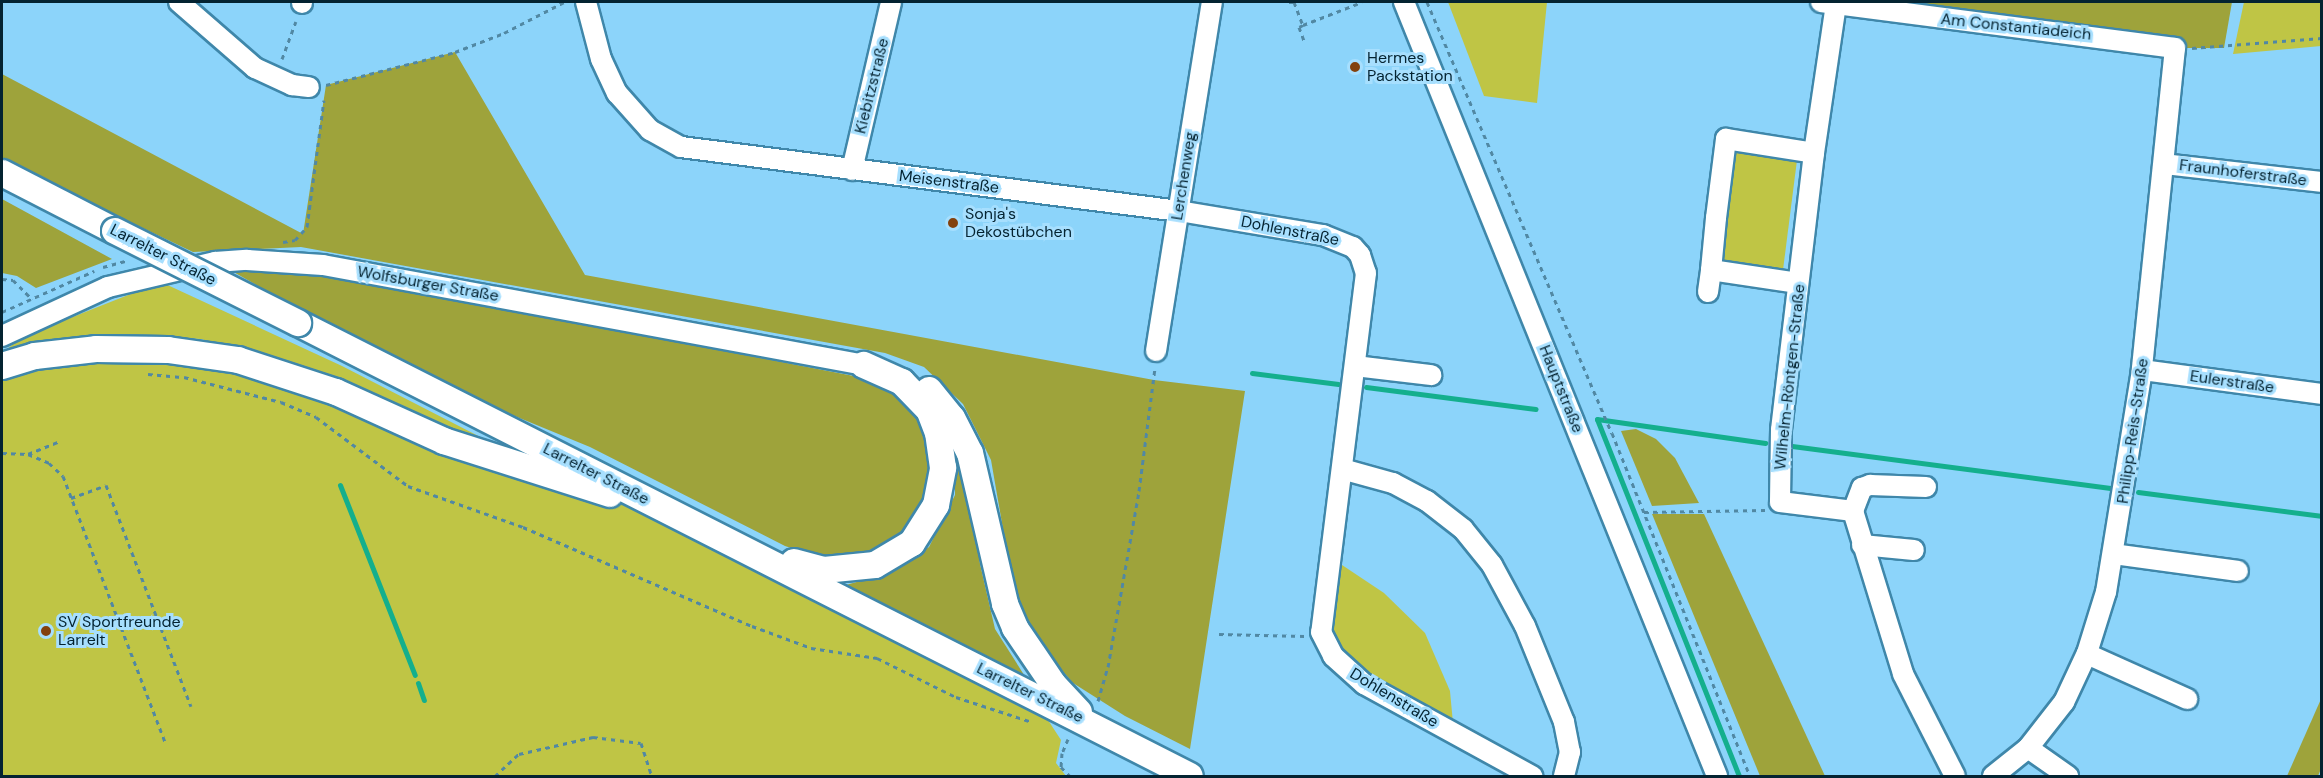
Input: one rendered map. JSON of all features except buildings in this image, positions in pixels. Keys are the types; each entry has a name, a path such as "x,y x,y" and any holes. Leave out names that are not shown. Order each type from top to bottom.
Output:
{"main road":[{"name":"Larrelter Straße","path":"2,173 1089,723 1190,777"},
{"path":"2,366 34,356 96,350 168,350 238,360 299,377 444,441 509,465 675,514 753,548 824,570 875,565 912,543 931,517 942,483 938,433 929,410 913,390 864,365"},
{"path":"864,365 913,377 931,391 952,418 976,472 999,578 1015,628 1053,684 1089,723"}],"street":[{"path":"179,2 233,53 274,78 309,87"},
{"name":"Meisenstraße","path":"586,2 601,59 617,93 631,111 664,140 693,150 1179,211"},
{"name":"Kiebitzstraße","path":"852,170 891,2"},
{"name":"Lerchenweg","path":"1156,351 1212,2"},
{"name":"Hauptstraße","path":"1404,2 1717,777"},
{"name":"Am Constantiadeich","path":"1829,3 2175,48"},
{"name":"Wilhelm-Röntgen-Straße","path":"1780,502 1781,430 1814,153 1829,3"},
{"name":"Philipp-Reis-Straße","path":"1993,777 2028,748 2064,702 2087,654 2113,554 2142,370 2175,48"},
{"path":"1708,292 1726,139 1814,153"},
{"name":"Fraunhoferstraße","path":"2164,164 2322,182"},
{"name":"Dohlenstraße","path":"1179,211 1323,235 1353,247 1360,255 1366,273 1321,632 1333,656 1364,684 1532,777"},
{"name":"Wolfsburger Straße","path":"2,336 44,314 137,278 214,262 247,260 334,267 864,365"},
{"path":"1711,270 1798,284"},
{"path":"1354,366 1431,375"},
{"name":"Eulerstraße","path":"2142,370 2322,394"},
{"path":"1342,469 1393,483 1427,501 1464,529 1492,565 1525,626 1564,722 1570,752 1564,777"},
{"path":"1926,487 1870,484 1862,488 1852,512 1903,674 1955,777"},
{"path":"1780,502 1852,512"},
{"path":"1862,545 1914,550"},
{"path":"2113,554 2238,571"},
{"path":"2087,654 2187,699"},
{"path":"2028,748 2068,777"}],"path":[{"path":"274,78 302,2"},
{"path":"278,242 295,240 307,227 326,85 455,52 504,33 564,2"},
{"path":"1289,2 1294,2 1303,25"},
{"path":"1304,41 1299,27 1362,2"},
{"path":"1427,2 1612,433 1750,777"},
{"path":"2175,48 2224,48 2322,38"},
{"path":"2,312 63,282 135,259"},
{"path":"2,279 13,280 44,314"},
{"path":"1058,735 1079,744 1089,723 1108,667 1139,491 1156,351"},
{"path":"137,372 184,377 281,402 316,417 408,486 523,527 752,626 811,648 877,658 956,697 1039,726"},
{"path":"28,454 62,441"},
{"path":"2,453 28,454 49,463 63,476 166,744"},
{"path":"71,498 106,485 190,706"},
{"path":"1644,512 1761,511 1780,502"},
{"path":"1219,634 1303,636 1321,632"},
{"path":"495,777 519,754 593,737 641,742 652,777"},
{"path":"1068,739 1061,767 1070,777"}],"shaded area":[{"path":"1448,2 1547,2 1537,103 1484,96"},
{"path":"1821,2 2232,2 2224,48 2175,48"},
{"path":"2244,2 2321,2 2321,46 2233,54"},
{"path":"455,52 585,275 1154,380 1245,391 1190,749 1125,716 1073,683 1030,634 1010,569 991,460 963,404 924,367 885,353 301,247 193,252 2,161 2,74 303,234 326,85"},
{"path":"1735,152 1797,160 1783,270 1721,262"},
{"path":"2,199 112,259 36,288 17,276 2,273"},
{"path":"230,270 350,279 890,383 918,411 932,449 925,497 911,525 869,555 824,559 785,546 590,447 483,403 353,340"},
{"path":"161,282 342,366 523,459 459,436 316,372 201,339 100,334 2,353 22,337"},
{"path":"168,350 669,511 1031,694 1061,740 1056,763 1066,776 2,776 2,366"},
{"path":"1636,429 1656,439 1675,458 1699,503 1652,506 1621,431"},
{"path":"955,441 971,500 980,564 995,629 1026,678 842,586 886,574 929,547 955,495"},
{"path":"1652,514 1704,514 1825,776 1760,776"},
{"path":"1330,557 1384,593 1425,633 1450,691 1454,734 1364,684 1321,622"},
{"path":"2321,699 2321,769 2318,776 2287,776"}],"waterway":[{"path":"1252,373 1338,384"},
{"path":"1366,387 1536,409"},
{"path":"1739,776 1597,419 1765,443"},
{"path":"1792,446 2110,488"},
{"path":"340,485 415,675"},
{"path":"2138,492 2322,516"},
{"path":"418,683 424,700"}],"place":[{"name":"Hermes Packstation","path":"1355,67"},
{"name":"Sonja's Dekostübchen","path":"953,223"},
{"name":"SV Sportfreunde Larrelt","path":"46,631"}]}
